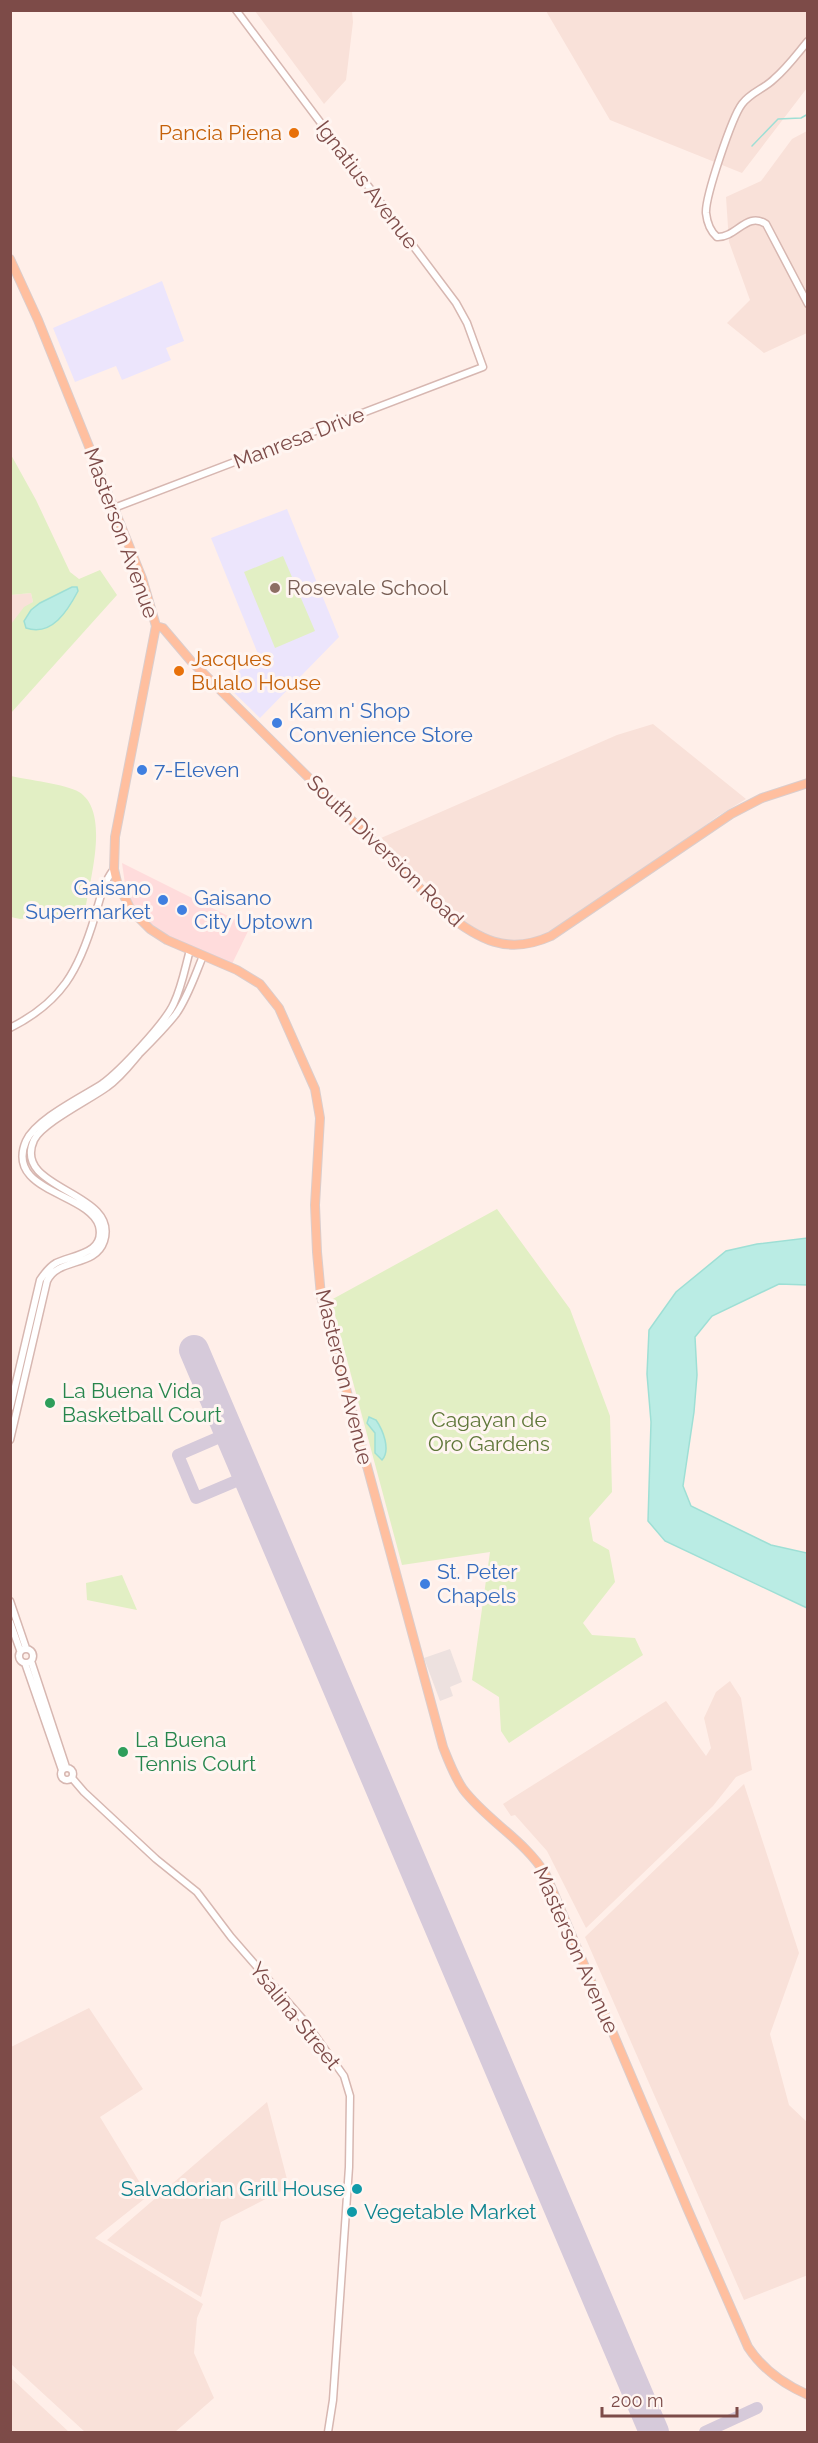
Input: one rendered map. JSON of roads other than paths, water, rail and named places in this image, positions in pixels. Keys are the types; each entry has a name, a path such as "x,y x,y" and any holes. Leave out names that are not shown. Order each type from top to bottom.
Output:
{"main road":[{"name":"Masterson Avenue","path":"10,259 38,320 146,588 156,626 115,837 114,868 124,898 138,917 157,934 250,976 273,998 315,1089 320,1118 316,1185 316,1241 324,1309 436,1728 451,1767 471,1797 530,1851 546,1875 748,2347 776,2378 807,2395"},
{"name":"South Diversion Road","path":"156,626 162,628 191,661 444,912 469,932 499,944 533,943 551,936 731,814 762,798 807,783"}],"street":[{"name":"Ignatius Avenue","path":"236,10 456,303 467,323 483,367"},
{"path":"807,41 778,76 744,101 734,117 707,206 708,225 717,237 723,237 746,222 763,221 776,241 807,304"},
{"name":"Manresa Drive","path":"114,508 483,367"},
{"path":"10,1028 45,1007 65,987 84,950 103,889 114,868"},
{"path":"178,1003 190,950"},
{"path":"10,1408 38,1303 52,1273 93,1255 100,1248 105,1230 101,1218 92,1207 48,1179 37,1169 30,1155 33,1141 44,1129 119,1077 163,1030 193,980 203,956"},
{"path":"183,976 193,980"},
{"path":"10,1440 38,1303"},
{"path":"10,1602 23,1649 19,1658 28,1662 33,1653 23,1649 10,1622"},
{"name":"Ysalina Street","path":"28,1662 64,1768 62,1778 66,1780 72,1778 156,1859 193,1888 231,1937 313,2032 344,2076 350,2096 350,2167 333,2400 328,2433"}],"water":[{"path":"72,587 77,587 78,591 58,620 44,629 26,628 24,621 31,610"},
{"path":"807,1238 807,1285 779,1284 712,1316 695,1337 697,1375 683,1486 691,1506 771,1545 807,1553 807,1608 665,1541 648,1521 651,1422 647,1374 649,1330 676,1292 726,1251 757,1244"},
{"path":"369,1417 376,1420 383,1434 386,1451 382,1460 375,1453 375,1433 367,1423"}],"waterway":[{"path":"752,146 778,119 801,118 808,114"}],"place":[{"name":"Pancia Piena","path":"294,133"},
{"name":"Rosevale School","path":"275,588"},
{"name":"Jacques Bulalo House","path":"179,671"},
{"name":"Kam n' Shop Convenience Store","path":"277,723"},
{"name":"7-Eleven","path":"142,770"},
{"name":"Gaisano Supermarket","path":"163,900"},
{"name":"Gaisano City Uptown","path":"182,910"},
{"name":"La Buena Vida Basketball Court","path":"50,1403"},
{"name":"St. Peter Chapels","path":"425,1584"},
{"name":"La Buena Tennis Court","path":"123,1752"},
{"name":"Salvadorian Grill House","path":"357,2189"},
{"name":"Vegetable Market","path":"352,2212"}],"park label":[{"name":"Cagayan de Oro Gardens","path":"489,1432"}]}
